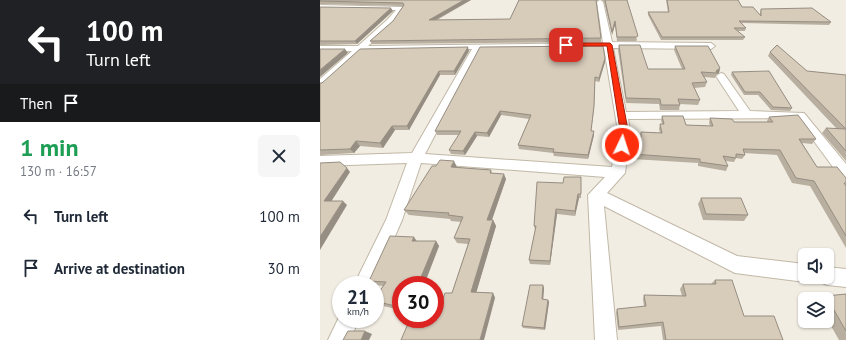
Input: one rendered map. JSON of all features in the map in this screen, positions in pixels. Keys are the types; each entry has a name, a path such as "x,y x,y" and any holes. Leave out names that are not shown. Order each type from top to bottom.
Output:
{"street":[{"path":"320,7 330,0"},
{"path":"600,2 610,45 624,130 618,173 596,195 601,287 606,340"},
{"path":"320,7 401,8 390,22 320,84"},
{"path":"320,48 610,45 711,46"},
{"path":"368,276 394,220 416,158 478,46"},
{"path":"721,76 747,114"},
{"path":"622,116 747,114 800,115 846,174"},
{"path":"320,161 416,158 618,173"},
{"path":"596,195 734,264 798,272"},
{"path":"834,277 846,278"},
{"path":"339,340 344,328"}],"building":[{"path":"320,0 464,0 429,20 510,19 519,0 596,0 601,38 370,41 393,21 404,5 403,3"},
{"path":"605,0 627,0 638,36 617,37 615,21 612,32"},
{"path":"667,0 738,0 742,7 753,7 761,16 761,9 812,8 831,22 739,21 746,28 734,28 745,37 662,37 648,12 669,12"},
{"path":"320,7 391,8 355,41 320,41"},
{"path":"619,45 640,45 648,69 685,69 675,46 708,46 720,68 716,71 717,73 701,72 707,82 692,83 700,100 678,99 680,105 661,105 660,99 626,98"},
{"path":"777,45 807,71 846,75 846,129 770,52"},
{"path":"603,46 605,58 599,78 595,77 591,131 594,131 588,155 553,152 554,149 518,145 531,115 500,111 487,133 475,132 463,151 449,150 461,131 435,131 480,47"},
{"path":"468,47 454,71 439,71 407,126 392,126 380,143 356,141 350,149 320,150 320,83 322,83 360,49"},
{"path":"320,49 345,49 320,70"},
{"path":"769,71 792,108 773,107 760,92 745,92 732,72"},
{"path":"798,115 816,139 799,139 817,167 837,167 846,178 846,183 844,183 846,186 846,236 814,181 796,178 780,150 743,149 745,155 736,154 736,158 723,156 728,166 700,162 700,159 633,154 631,138 641,138 641,132 662,133 660,124 664,124 662,116 683,116 686,125 713,126 710,118 732,119 734,122 773,122 769,117"},
{"path":"826,128 846,129 846,151"},
{"path":"440,160 454,161 451,167 491,170 490,173 504,174 487,220 493,220 471,292 493,293 480,340 401,340 406,328 444,328 444,296 445,293 452,293 470,239 454,238 463,217 448,215 449,213 404,210 432,166 436,166"},
{"path":"340,162 347,168 324,201 343,201 320,237 320,163"},
{"path":"564,177 581,177 581,194 578,194 575,211 556,209 550,261 529,260 536,226 534,226 537,182 563,183"},
{"path":"701,198 741,198 748,215 706,214"},
{"path":"390,236 414,237 412,241 436,241 421,276 392,276 392,305 384,303 384,285 386,282 384,282 384,276 371,276"},
{"path":"715,280 732,280 744,316 774,316 783,340 666,340 663,322 619,327 617,309 646,306 644,295 686,296 683,284 716,284"},
{"path":"530,285 543,285 542,299 548,300 544,328 522,326"},
{"path":"846,294 846,331 834,310 834,295"},
{"path":"348,331 365,331 361,340 343,340"}],"route":[{"path":"566,45 610,45 624,130 622,145"}]}
